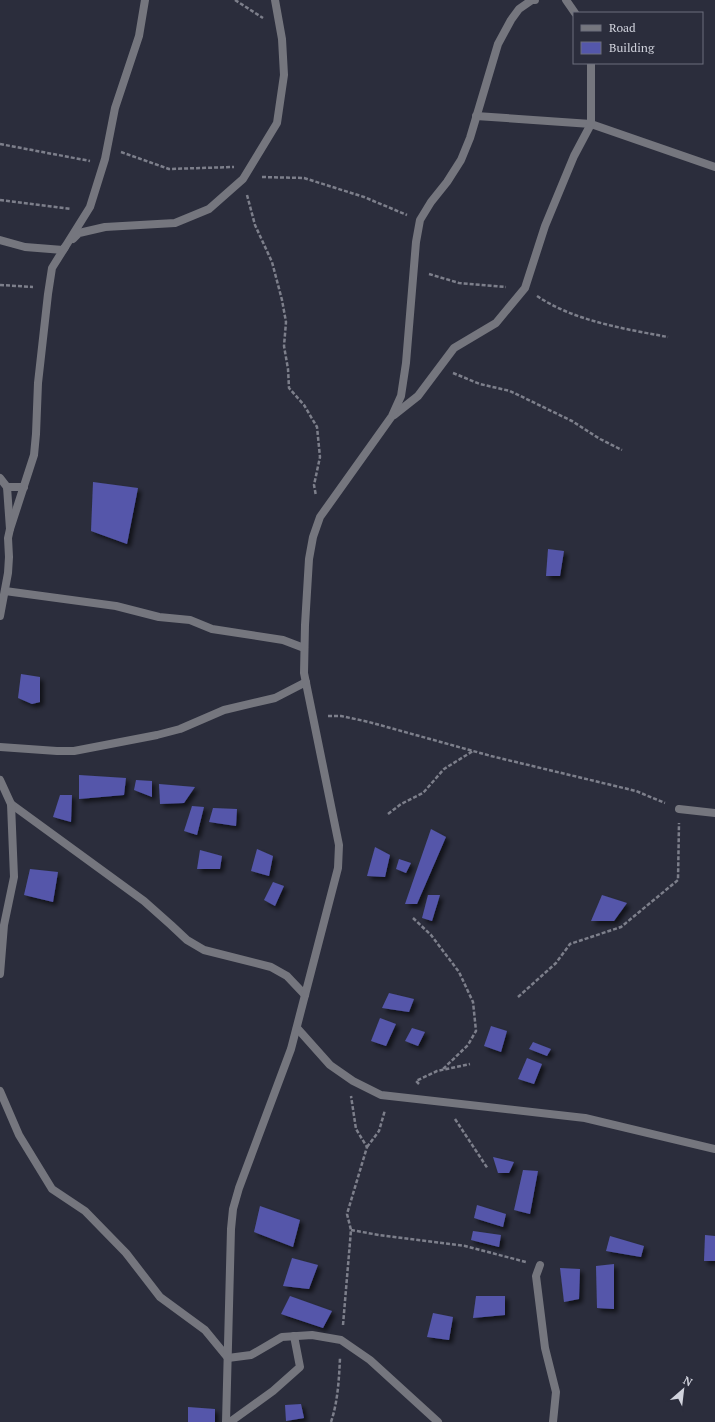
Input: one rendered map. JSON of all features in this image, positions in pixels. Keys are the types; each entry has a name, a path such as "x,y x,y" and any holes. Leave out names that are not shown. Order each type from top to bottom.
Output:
{"street":[{"path":"0,616 8,574 8,538 34,455 38,383 52,268 90,207 108,148 115,108 139,36 145,0"},
{"path":"63,250 79,233 105,227 175,223 209,209 244,179 277,123 284,75 280,30 275,0"},
{"path":"226,1422 231,1229 233,1209 238,1188 291,1049 338,868 339,845 304,673 304,648 310,558 313,537 320,517 392,416 401,396 415,269 416,242 420,220 461,160 470,138 498,44 511,20 519,9 532,0 535,0"},
{"path":"566,0 574,12"},
{"path":"392,416 418,396 454,348 496,323 524,288 545,226 574,156 591,124 591,64"},
{"path":"476,116 591,124 715,167"},
{"path":"0,240 25,247 63,250"},
{"path":"0,478 7,487 10,529"},
{"path":"7,487 24,487"},
{"path":"5,591 116,606 159,617 190,620 212,629 283,640 304,648"},
{"path":"0,747 74,751 157,735 180,729 224,710 275,698 306,682"},
{"path":"0,780 11,804 14,877 4,925 0,974"},
{"path":"11,804 144,901 187,940 204,950 271,968 287,976 305,995"},
{"path":"679,809 715,813"},
{"path":"297,1028 330,1065 348,1078 381,1095 584,1118 715,1149"},
{"path":"0,1091 19,1135 52,1189 85,1211 126,1253 160,1298 204,1330 228,1358"},
{"path":"540,1265 536,1276 545,1348 556,1392 553,1422"},
{"path":"228,1358 251,1355 282,1337 312,1335 341,1340 370,1360 438,1422"},
{"path":"230,1422 273,1391 300,1367 294,1336"}],"path":[{"path":"235,0 280,30"},
{"path":"0,144 104,163"},
{"path":"108,148 169,169 251,166"},
{"path":"320,517 314,485 320,457 317,427 304,405 289,388 288,369 284,346 286,322 282,300 272,262 255,225 244,179 252,176 304,178 364,197 420,220"},
{"path":"0,200 88,211"},
{"path":"415,269 459,283 524,288 551,306 580,316 618,327 668,337"},
{"path":"0,285 49,288"},
{"path":"439,368 480,384 510,391 572,421 600,439 622,450"},
{"path":"313,716 341,716 369,722 473,751 636,790 679,809 678,880 622,927 570,944 556,963 518,998"},
{"path":"388,814 401,804 423,793 444,769 473,751"},
{"path":"413,918 431,935 459,972 474,1002 476,1031 468,1045 442,1070"},
{"path":"348,1078 356,1129 366,1147"},
{"path":"331,1422 335,1410 338,1385 341,1340 348,1279 351,1230 347,1214 366,1147 379,1131 388,1096"},
{"path":"351,1230 465,1246 540,1265"}],"building":[{"path":"93,482 138,488 127,544 91,531"},
{"path":"548,549 564,551 560,576 546,576"},
{"path":"21,674 40,677 40,702 32,704 18,698"},
{"path":"79,775 126,778 124,795 79,799"},
{"path":"136,780 152,781 152,797 134,790"},
{"path":"159,784 195,787 184,803 160,804"},
{"path":"60,795 72,795 71,822 53,817"},
{"path":"192,806 204,807 197,835 184,831"},
{"path":"213,808 237,809 236,826 209,822"},
{"path":"431,829 446,837 417,904 405,904"},
{"path":"375,847 390,855 385,877 367,876"},
{"path":"257,849 273,856 269,876 251,871"},
{"path":"200,850 222,856 220,869 197,869"},
{"path":"399,859 411,863 406,873 396,869"},
{"path":"30,869 58,872 53,902 24,895"},
{"path":"273,882 284,886 275,906 264,900"},
{"path":"428,895 440,895 432,921 422,918"},
{"path":"602,895 627,903 614,921 591,921"},
{"path":"389,993 414,999 409,1012 382,1008"},
{"path":"380,1018 396,1024 386,1046 371,1041"},
{"path":"491,1026 507,1031 501,1052 484,1046"},
{"path":"412,1028 425,1032 418,1046 405,1041"},
{"path":"533,1042 551,1049 547,1056 529,1049"},
{"path":"527,1058 542,1064 534,1084 518,1079"},
{"path":"493,1157 514,1162 509,1173 498,1173"},
{"path":"523,1170 538,1171 530,1214 514,1210"},
{"path":"477,1205 506,1214 503,1227 474,1218"},
{"path":"260,1206 300,1220 293,1247 254,1232"},
{"path":"473,1231 501,1235 499,1247 471,1240"},
{"path":"705,1235 715,1236 715,1261 704,1261"},
{"path":"610,1236 644,1246 641,1257 606,1251"},
{"path":"292,1258 318,1265 309,1289 283,1286"},
{"path":"614,1264 614,1309 597,1308 596,1266"},
{"path":"560,1268 580,1269 579,1299 564,1302"},
{"path":"290,1296 332,1311 323,1328 281,1314"},
{"path":"476,1296 505,1296 505,1315 473,1318"},
{"path":"433,1313 453,1317 449,1340 427,1337"},
{"path":"301,1404 304,1418 286,1421 285,1405"},
{"path":"188,1407 215,1409 215,1422 188,1422"}]}
